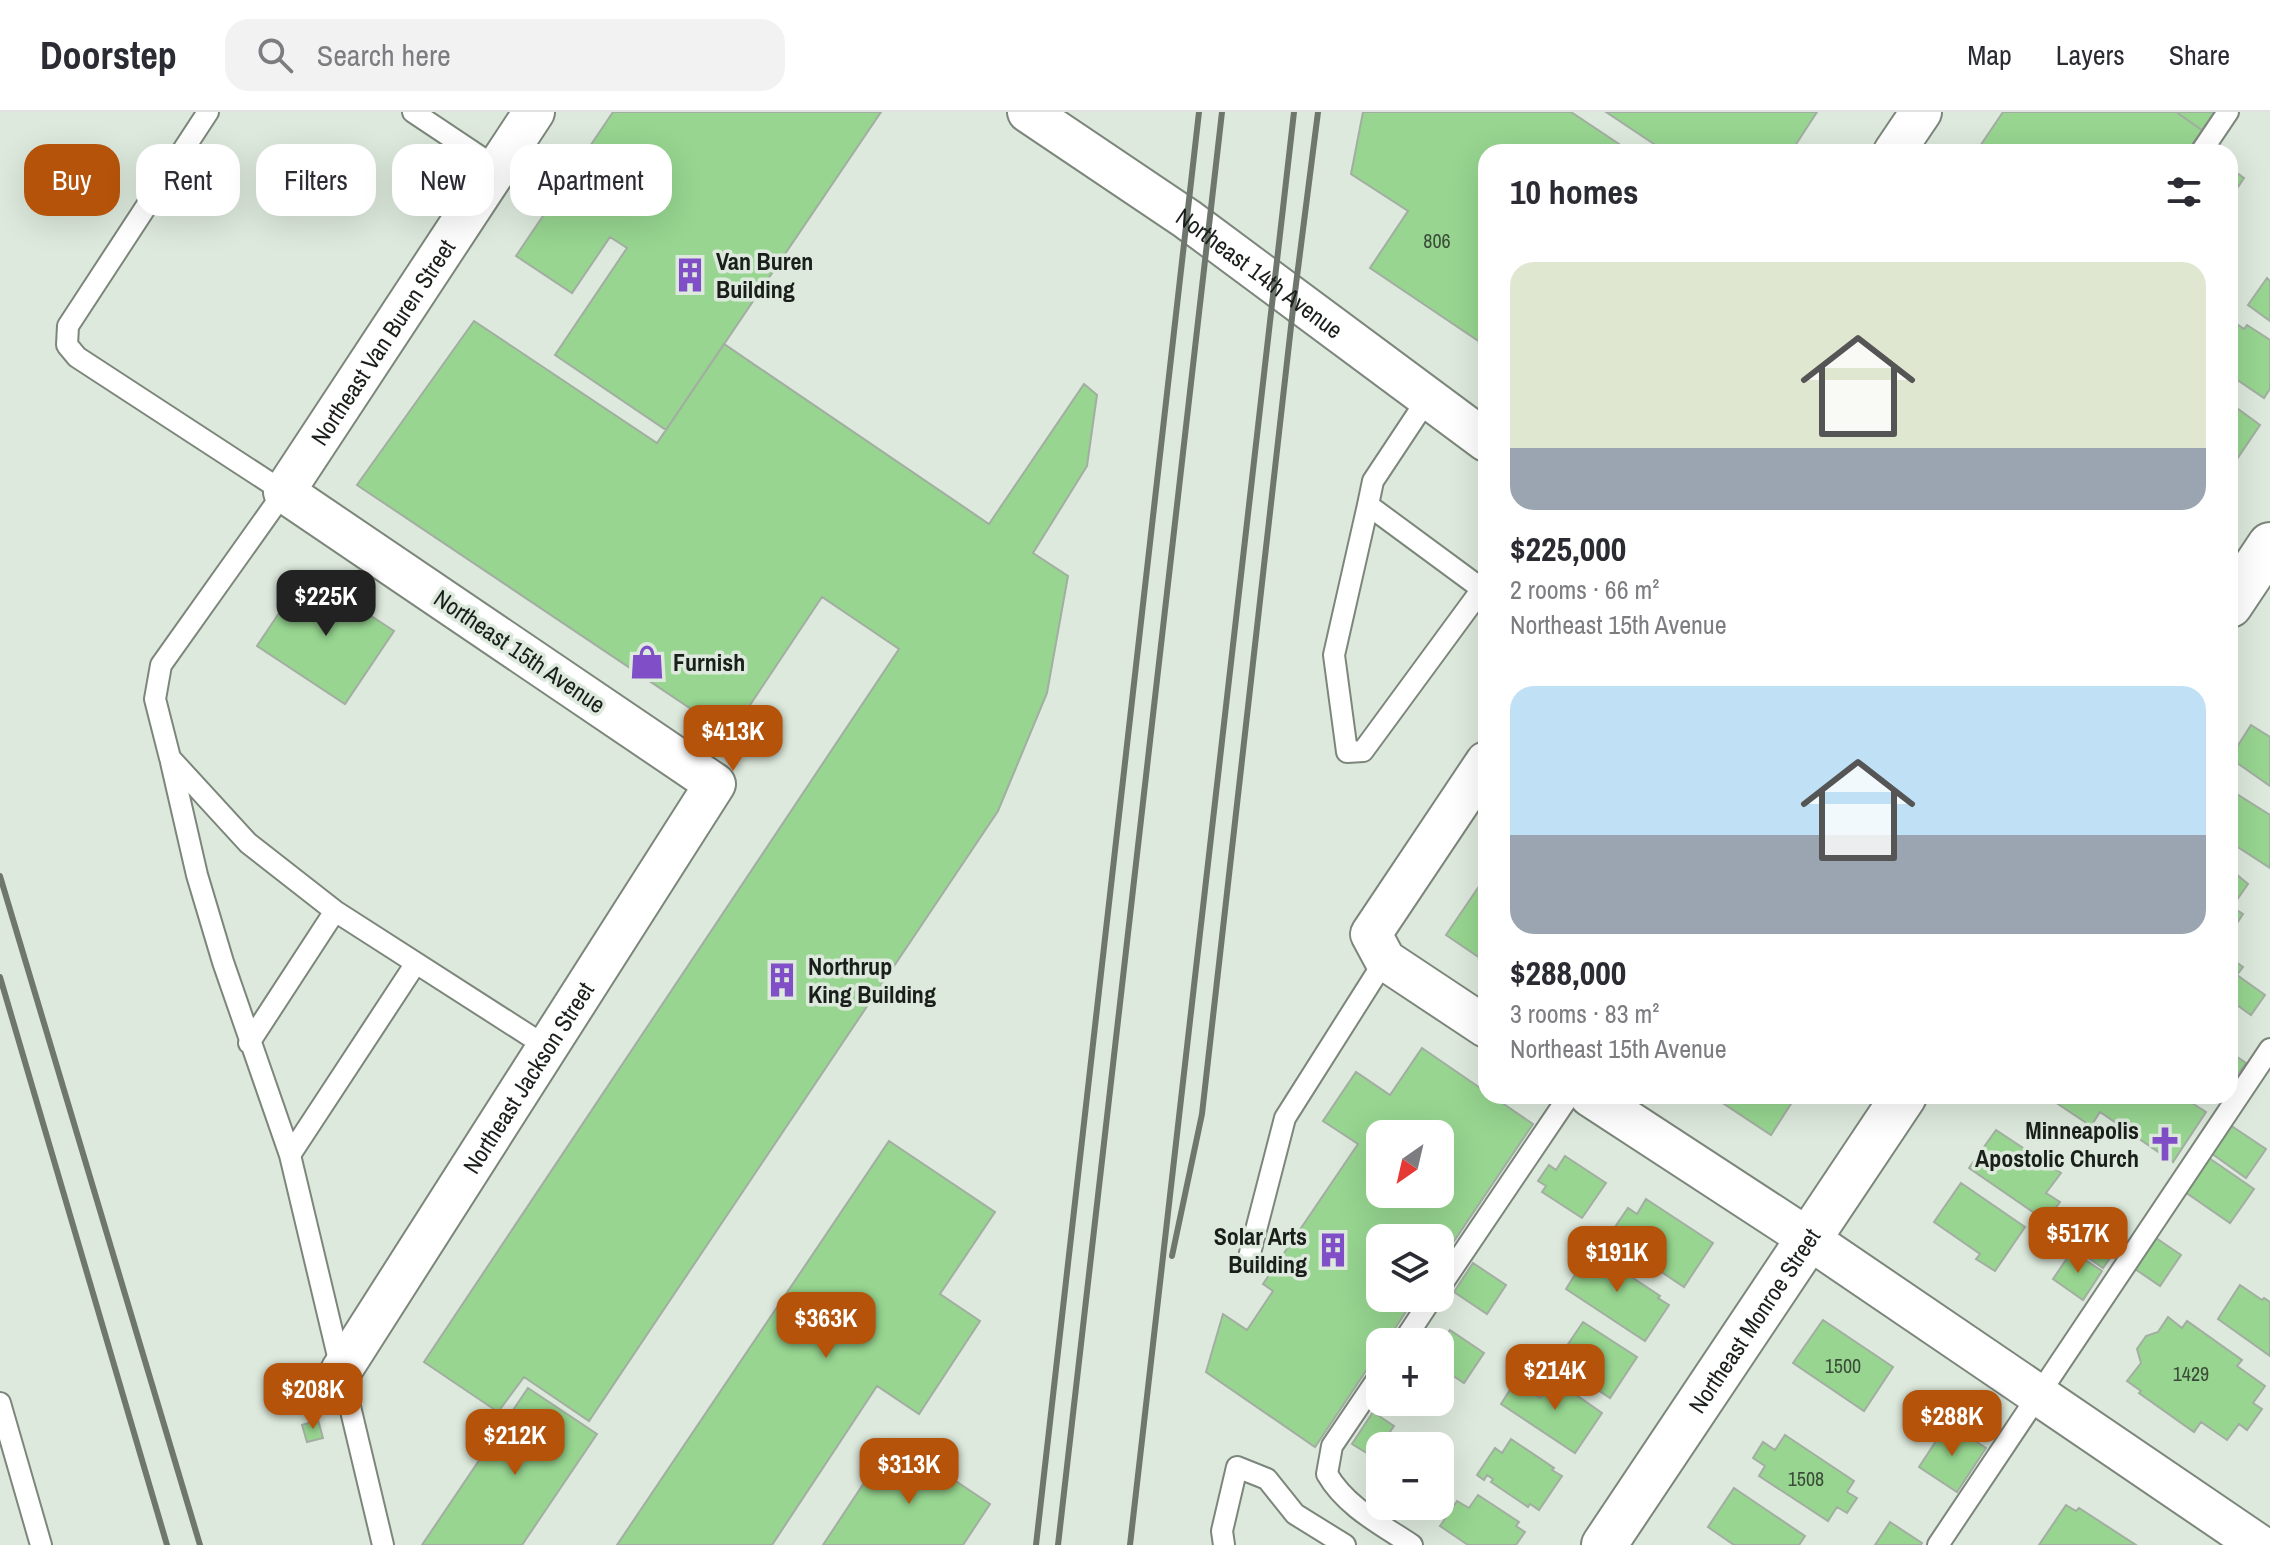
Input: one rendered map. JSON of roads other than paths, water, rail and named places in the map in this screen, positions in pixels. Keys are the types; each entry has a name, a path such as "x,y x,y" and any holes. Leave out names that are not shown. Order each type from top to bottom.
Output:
{"street":[{"name":"Northeast Van Buren Street","path":"284,492 534,112"},
{"name":"Northeast 14th Avenue","path":"1028,112 1187,219 1478,435"},
{"path":"1899,144 1921,112"},
{"name":"Northeast 15th Avenue","path":"284,492 715,784"},
{"path":"2238,593 2270,545"},
{"path":"1478,776 1378,947 1478,1021"},
{"name":"Northeast Jackson Street","path":"341,1371 715,784"},
{"path":"1602,1104 1809,1239 2259,1545"},
{"name":"Northeast Monroe Street","path":"1604,1545 1899,1104"}],"lane":[{"path":"208,112 68,326 67,345 77,357 284,492 161,665 155,699 197,875 249,1043 290,1155 383,1545"},
{"path":"413,112 497,168"},
{"path":"2206,144 2228,112"},
{"path":"1428,398 1373,481 1334,655 1347,752 1363,751 1478,594"},
{"path":"1368,505 1478,586"},
{"path":"170,758 248,843 335,911 547,1047"},
{"path":"249,1043 335,911"},
{"path":"1249,1257 1285,1118 1378,947"},
{"path":"290,1155 416,963"},
{"path":"2238,1097 2270,1049"},
{"path":"1454,1266 1564,1104"},
{"path":"1938,1545 2233,1104"},
{"path":"1366,1396 1332,1446 1327,1474 1336,1490 1355,1507 1412,1545"},
{"path":"0,1403 41,1545"},
{"path":"1224,1545 1222,1531 1237,1467 1267,1479 1295,1514 1345,1545"}],"railway":[{"path":"1036,1545 1199,112"},
{"path":"1058,1545 1222,112"},
{"path":"1130,1545 1294,112"},
{"path":"1172,1256 1202,1114 1318,112"},
{"path":"0,876 200,1545"},
{"path":"0,977 167,1545"}],"place":[{"name":"Van Buren Building","path":"690,275"},
{"name":"Furnish","path":"647,662"},
{"name":"Northrup King Building","path":"782,980"},
{"name":"Minneapolis Apostolic Church","path":"2165,1144"},
{"name":"Solar Arts Building","path":"1333,1250"}]}
